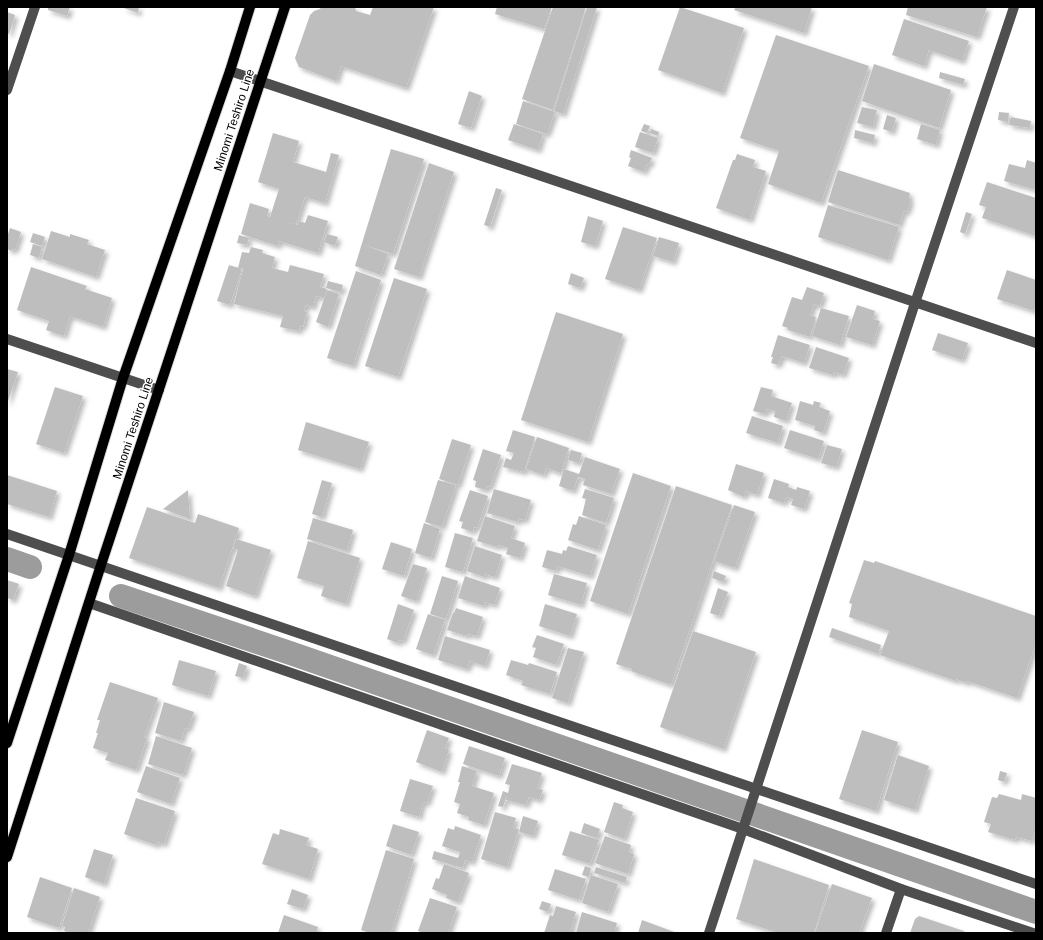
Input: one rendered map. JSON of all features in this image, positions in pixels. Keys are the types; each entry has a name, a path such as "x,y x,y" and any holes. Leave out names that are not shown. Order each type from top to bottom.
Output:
{"main road":[{"name":"Minomi Teshiro Line","path":"7,743 69,555 123,378 230,71 250,7"},
{"name":"Minomi Teshiro Line","path":"7,857 285,7"}],"street":[{"path":"7,90 35,7"},
{"path":"708,933 1014,7"},
{"path":"230,71 1036,343"},
{"path":"7,339 159,390"},
{"path":"7,534 754,792 1036,884"},
{"path":"89,603 744,826 901,889 1033,933"},
{"path":"886,933 901,889"}],"building":[{"path":"48,7 70,7 67,16 48,10"},
{"path":"121,7 139,7 138,13"},
{"path":"321,7 355,7 356,11 370,15 373,7 434,7 406,88 341,66 336,81 299,67 295,58 310,15"},
{"path":"497,7 552,7 544,29 495,14"},
{"path":"553,7 586,7 553,110 522,99"},
{"path":"587,7 597,7 563,114 554,111"},
{"path":"680,7 744,28 722,93 658,70"},
{"path":"736,7 812,7 804,33 734,10"},
{"path":"908,7 987,7 977,37 906,15"},
{"path":"7,12 15,15 9,34 7,33"},
{"path":"904,19 969,41 962,61 929,50 924,66 892,55"},
{"path":"776,35 869,66 821,203 768,184 779,151 740,138"},
{"path":"874,64 951,90 939,128 862,101"},
{"path":"940,72 965,79 963,85 939,78"},
{"path":"469,91 482,96 471,128 458,124"},
{"path":"523,101 555,112 547,134 516,124"},
{"path":"862,107 877,110 873,127 857,123"},
{"path":"999,112 1009,113 1008,122 998,120"},
{"path":"887,115 896,118 892,132 883,129"},
{"path":"1011,117 1031,121 1030,128 1009,125"},
{"path":"514,124 543,134 538,150 508,140"},
{"path":"644,124 650,126 647,133 641,131"},
{"path":"921,124 940,130 936,145 917,139"},
{"path":"651,129 659,132 658,136 650,133"},
{"path":"855,130 875,135 873,143 854,138"},
{"path":"640,132 658,138 653,153 635,147"},
{"path":"273,133 299,141 293,162 326,172 331,153 339,155 325,203 305,197 296,224 285,221 298,225 299,221 305,223 308,215 328,221 318,253 279,241 278,246 241,234 250,203 269,209 267,216 270,217 279,189 258,182"},
{"path":"391,149 424,159 393,254 364,245 388,254 381,275 355,266"},
{"path":"631,150 652,158 649,165 647,164 644,172 628,166 631,158 629,157"},
{"path":"737,154 755,160 753,167 766,171 750,220 716,208 733,160 735,160"},
{"path":"1027,160 1036,163 1036,190 1004,181 1009,164 1025,168"},
{"path":"429,163 454,172 419,277 394,269"},
{"path":"838,170 910,193 909,199 911,199 907,212 904,211 899,225 828,202"},
{"path":"987,182 1036,198 1036,236 982,218 986,207 979,205"},
{"path":"496,188 502,190 490,227 484,225"},
{"path":"828,205 899,227 888,260 818,237"},
{"path":"966,212 972,214 965,234 960,232"},
{"path":"588,216 603,221 595,246 581,242"},
{"path":"623,227 657,238 639,290 605,279"},
{"path":"10,228 21,232 15,250 12,249 12,251 7,249 7,237"},
{"path":"51,231 70,237 70,234 89,240 87,244 105,250 96,277 42,259"},
{"path":"33,233 45,237 42,246 30,242"},
{"path":"327,234 338,237 335,246 324,242"},
{"path":"239,235 249,238 247,245 237,243"},
{"path":"659,237 679,243 673,262 653,256"},
{"path":"33,244 42,247 39,258 30,255"},
{"path":"251,247 263,250 262,253 275,257 272,268 288,272 290,265 324,274 320,287 327,289 324,298 316,296 313,307 306,305 304,311 307,312 303,327 300,326 299,331 280,327 283,316 234,304 243,269 238,268 242,252 249,253"},
{"path":"229,265 242,269 230,305 217,301"},
{"path":"31,267 87,286 85,289 112,298 103,327 70,316 64,336 46,330 49,321 17,310"},
{"path":"1007,270 1036,280 1036,304 1034,311 997,299"},
{"path":"356,271 381,280 353,366 327,358"},
{"path":"571,273 584,278 580,288 568,284"},
{"path":"394,278 427,289 398,377 365,366"},
{"path":"328,281 343,285 341,292 326,288"},
{"path":"807,287 824,293 820,306 814,304 810,315 816,317 810,337 788,330 788,328 782,326 792,297 802,300"},
{"path":"327,290 339,294 328,327 316,322"},
{"path":"857,305 875,311 873,319 880,321 872,345 846,337"},
{"path":"821,308 849,316 840,345 812,336"},
{"path":"556,312 623,334 588,442 521,420"},
{"path":"938,333 968,343 962,360 932,350"},
{"path":"778,335 810,345 804,363 782,356 778,365 771,363 773,357 771,357"},
{"path":"816,347 849,358 843,375 834,372 833,375 809,368"},
{"path":"7,369 18,372 7,404"},
{"path":"55,387 83,396 64,453 36,444"},
{"path":"761,387 773,390 771,396 792,403 786,421 774,417 775,411 767,409 765,414 753,411"},
{"path":"800,401 813,405 814,401 821,403 819,407 830,411 823,433 814,430 815,426 795,420"},
{"path":"752,416 783,426 778,443 746,433"},
{"path":"306,422 369,442 360,469 298,450"},
{"path":"513,430 535,437 524,472 503,467 506,458 511,460 514,453 506,451"},
{"path":"790,430 824,441 818,459 784,448"},
{"path":"537,437 569,448 561,473 546,468 544,475 526,469"},
{"path":"452,439 471,445 458,485 439,479"},
{"path":"827,445 842,449 836,467 821,463"},
{"path":"483,449 501,455 490,487 488,486 486,490 475,487 476,481 473,480"},
{"path":"571,450 582,453 579,463 568,460"},
{"path":"585,457 620,469 611,494 583,485 585,479 578,477 573,491 559,486 564,469 579,474"},
{"path":"736,464 764,473 757,495 746,491 744,497 728,490"},
{"path":"633,473 671,486 628,614 590,601"},
{"path":"7,475 57,491 49,517 7,504"},
{"path":"774,479 789,484 788,487 796,490 797,487 810,491 804,509 791,505 793,499 786,497 784,503 768,498"},
{"path":"322,480 332,483 322,517 312,514"},
{"path":"438,480 456,485 442,527 425,522"},
{"path":"676,486 732,505 671,685 616,664"},
{"path":"494,489 531,500 525,520 519,519 518,522 487,513"},
{"path":"585,489 614,498 606,523 582,515 586,499 582,498"},
{"path":"188,490 190,519 163,509"},
{"path":"470,490 488,496 477,528 474,527 473,532 461,528 463,522 459,521"},
{"path":"734,505 755,512 735,568 714,561"},
{"path":"147,507 195,523 198,514 239,528 219,588 129,558"},
{"path":"485,516 515,526 511,538 525,543 520,558 506,554 508,548 498,545 497,547 477,541"},
{"path":"579,516 606,525 598,550 568,540 573,524 576,525"},
{"path":"313,518 353,530 347,551 307,539"},
{"path":"424,523 440,529 431,558 415,553"},
{"path":"455,533 473,538 463,572 445,567"},
{"path":"236,539 271,550 255,596 226,586 238,550 233,548"},
{"path":"308,541 360,558 346,604 321,596 324,586 297,578"},
{"path":"391,542 412,549 404,576 382,569"},
{"path":"475,546 502,555 495,577 484,574 484,577 467,571"},
{"path":"568,546 597,555 590,576 558,566 556,571 542,567 547,550 562,554 563,550 566,551"},
{"path":"864,560 874,563 875,561 1036,616 1036,643 1017,698 967,681 967,683 956,679 956,681 880,655 889,631 849,617 852,604 849,603"},
{"path":"413,564 427,568 416,601 401,596"},
{"path":"714,571 726,576 723,582 712,578"},
{"path":"554,574 587,583 581,605 548,595"},
{"path":"442,576 458,581 446,619 430,614"},
{"path":"465,576 500,588 494,605 485,602 484,606 458,598"},
{"path":"7,580 19,584 13,600 7,598"},
{"path":"718,588 728,592 719,616 710,613"},
{"path":"398,604 414,610 403,641 399,640 398,643 387,639"},
{"path":"545,604 577,614 570,636 539,626"},
{"path":"456,608 483,617 477,636 468,634 467,636 447,630"},
{"path":"428,614 445,620 433,655 416,649"},
{"path":"832,628 881,645 878,654 829,637"},
{"path":"693,631 756,652 723,749 660,727"},
{"path":"537,635 564,644 556,665 533,657 536,648 532,647"},
{"path":"445,636 490,650 485,666 470,661 467,669 438,660"},
{"path":"568,648 584,652 568,703 552,698"},
{"path":"179,660 216,671 208,696 172,685"},
{"path":"511,660 528,665 529,663 557,672 550,694 521,685 523,681 506,675"},
{"path":"239,663 247,666 243,678 235,676"},
{"path":"110,682 158,698 144,737 147,738 136,770 105,760 108,753 93,748 98,733 96,733 100,720 97,720"},
{"path":"164,702 194,712 188,729 185,728 181,741 155,733"},
{"path":"427,730 449,738 445,748 449,750 442,772 416,762"},
{"path":"862,730 898,742 876,811 839,799"},
{"path":"156,736 192,748 183,775 148,764"},
{"path":"469,746 505,758 499,776 463,764"},
{"path":"898,755 929,766 915,810 884,800"},
{"path":"512,764 542,773 537,788 543,790 539,800 529,797 526,805 506,800 507,795 503,807 498,806 503,791 508,793 510,785 505,784"},
{"path":"146,766 180,778 171,804 137,792"},
{"path":"462,766 477,771 472,786 494,793 484,825 468,820 469,817 457,813 460,804 454,802 460,782 458,782"},
{"path":"1000,771 1007,773 1004,782 998,780"},
{"path":"410,779 433,786 427,803 423,802 419,817 400,811"},
{"path":"999,794 1021,800 1022,794 1036,798 1036,827 1032,841 1016,837 1015,840 988,832 991,824 984,822 992,797 997,798"},
{"path":"136,798 175,811 164,844 158,842 156,845 124,834"},
{"path":"614,802 623,805 622,808 633,812 624,839 604,832"},
{"path":"495,812 516,818 513,828 519,829 507,867 481,859"},
{"path":"523,816 538,821 533,836 519,832"},
{"path":"584,823 600,829 597,838 581,833"},
{"path":"393,824 419,832 411,855 386,846"},
{"path":"455,826 481,835 472,862 465,860 463,868 432,859 434,851 458,858 460,852 442,846 448,828 454,830"},
{"path":"280,829 309,838 306,845 318,849 309,879 262,864 273,833 279,835"},
{"path":"570,831 599,840 590,864 562,855"},
{"path":"605,836 631,845 629,852 634,854 628,874 595,863"},
{"path":"94,849 113,855 104,884 85,877"},
{"path":"386,850 414,859 391,933 370,933 361,930"},
{"path":"754,859 829,885 814,933 778,933 736,919"},
{"path":"444,864 469,873 458,902 446,898 447,895 432,889 436,878 439,879"},
{"path":"585,866 591,868 589,877 582,875"},
{"path":"596,867 627,877 625,883 594,873"},
{"path":"555,869 586,879 579,900 548,890"},
{"path":"591,875 618,884 608,912 582,903"},
{"path":"40,877 72,888 59,928 27,917"},
{"path":"832,884 872,898 859,933 815,933"},
{"path":"74,888 100,897 88,933 70,933 64,931 65,927 62,926"},
{"path":"292,889 308,895 303,909 287,904"},
{"path":"430,898 457,907 448,933 424,933 418,931"},
{"path":"542,901 551,904 548,912 539,909"},
{"path":"556,906 576,912 570,933 544,933 550,915 553,916"},
{"path":"582,912 617,923 614,933 576,933"},
{"path":"284,915 318,927 316,933 278,933"},
{"path":"919,916 964,931 964,933 910,933 915,919"},
{"path":"642,920 677,933 638,933"}],"waterway":[{"path":"7,559 30,567"},
{"path":"121,596 293,654 1036,912"}]}
